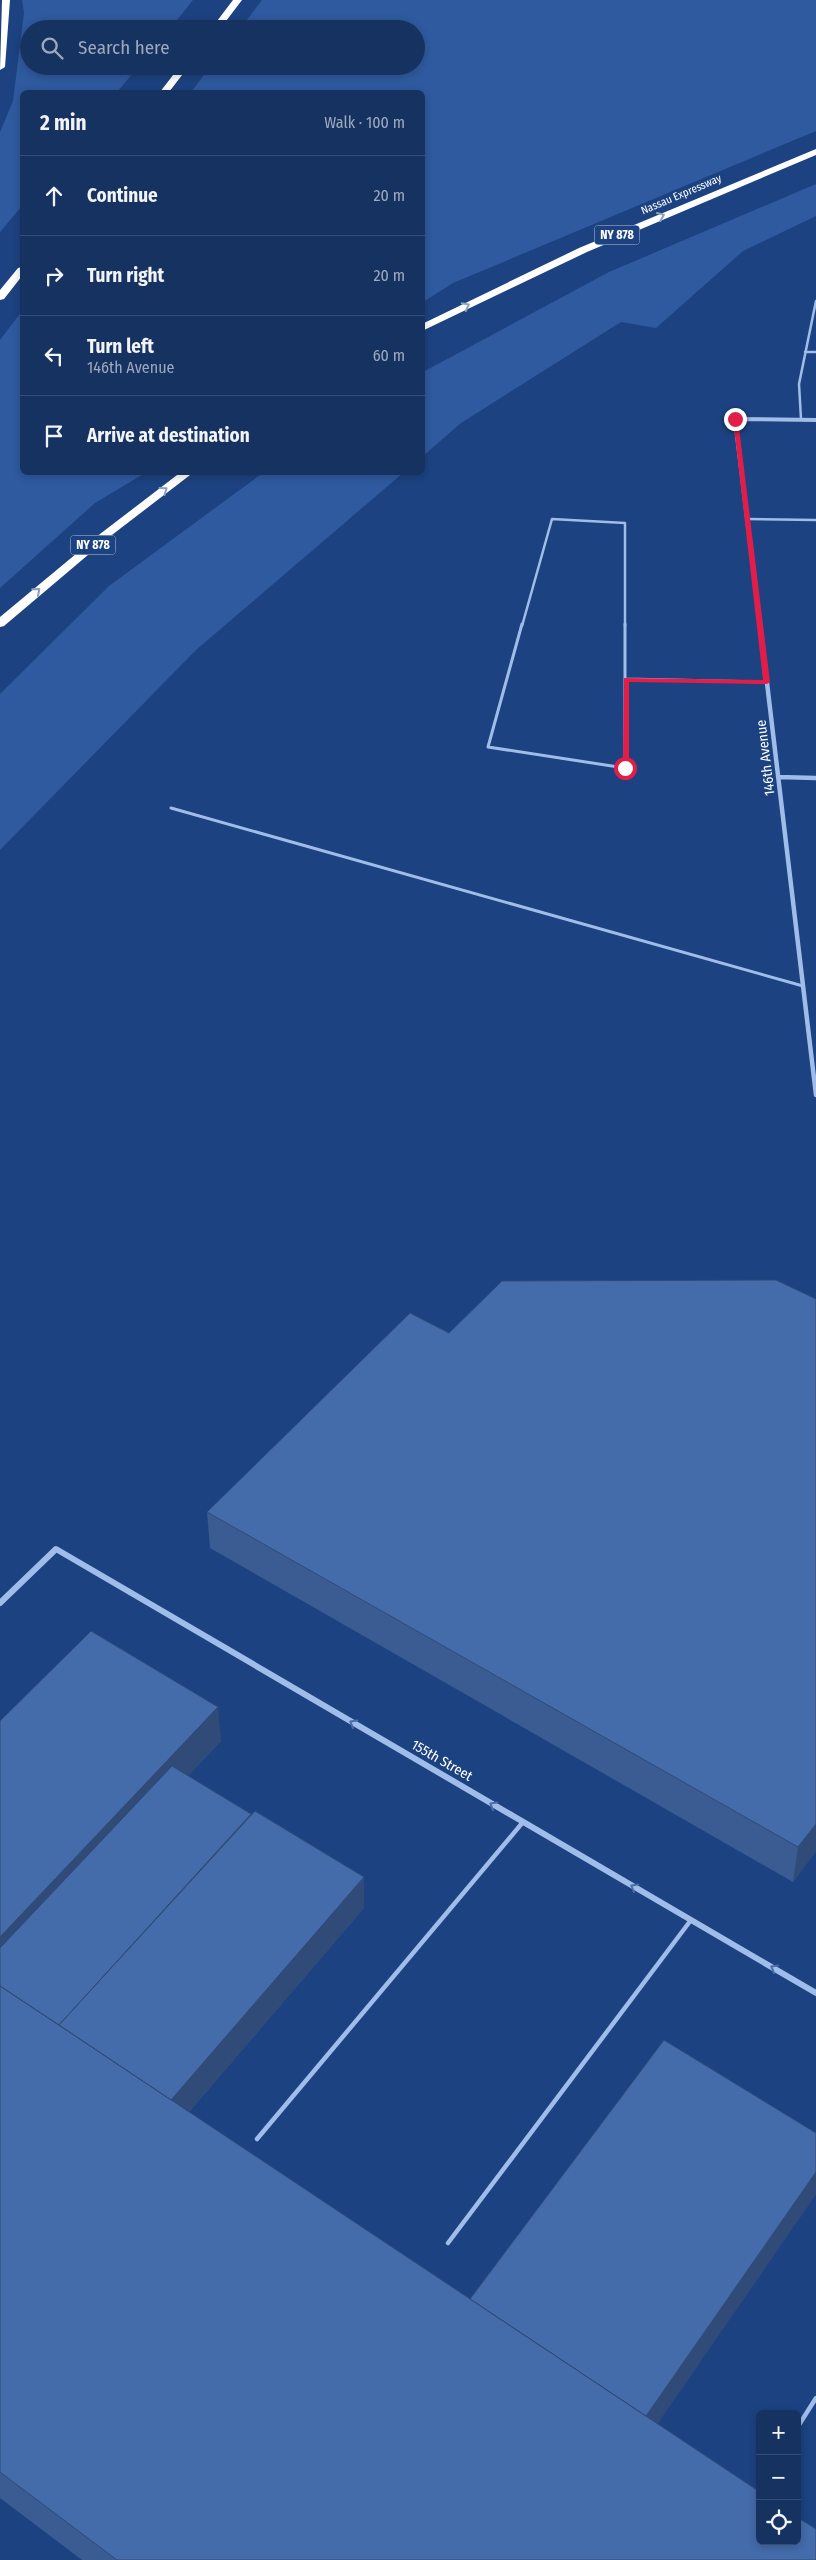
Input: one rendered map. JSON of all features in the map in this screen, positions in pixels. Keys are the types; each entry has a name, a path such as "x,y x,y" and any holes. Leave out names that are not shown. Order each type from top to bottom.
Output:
{"highway":[{"path":"0,67 6,0"},
{"path":"222,20 238,0"},
{"path":"166,90 178,75"},
{"name":"Nassau Expressway","path":"425,327 583,250 816,152"},
{"path":"0,298 20,273"},
{"name":"NY 878","path":"0,623 104,536 185,475"}],"street":[{"name":"146th Avenue","path":"801,420 735,419 816,1095"},
{"path":"801,420 816,420"},
{"path":"778,777 816,778"},
{"name":"155th Street","path":"0,1603 56,1549 816,1993"}],"lane":[{"path":"801,420 798,384 816,301"},
{"path":"805,352 816,352"},
{"path":"552,519 625,522 626,680 625,768 488,747 552,519"},
{"path":"747,519 816,520"},
{"path":"626,680 767,682"},
{"path":"171,808 803,986"},
{"path":"257,2139 523,1822"},
{"path":"448,2242 691,1920"},
{"path":"801,2422 816,2398"}],"shaded area":[{"path":"22,0 193,0 177,20 23,20"},
{"path":"262,0 816,0 816,131 453,283 425,301 425,90 193,90 204,75 425,75 425,20 247,20"},
{"path":"20,45 20,75 131,75 119,90 20,90 20,208 0,232 0,132 13,101"},
{"path":"816,184 816,216 743,251 656,328 621,322 461,423 425,454 425,371 609,272"},
{"path":"20,314 20,475 142,475 95,503 0,588 0,340"},
{"path":"260,475 401,475 196,650 0,850 0,694 109,586"}],"building":[{"path":"776,1280 816,1299 816,1824 798,1847 207,1512 410,1313 449,1333 502,1281"},
{"path":"91,1631 218,1707 0,1937 0,1721"},
{"path":"172,1766 251,1814 59,2025 0,1986 0,1948"},
{"path":"255,1811 364,1877 171,2100 59,2025"},
{"path":"0,1986 756,2489 756,2545 801,2545 801,2520 816,2529 816,2560 117,2560 0,2472"},
{"path":"664,2040 816,2133 816,2172 646,2416 470,2299"}],"route":[{"path":"625,768 626,680 767,682 735,419"}]}
